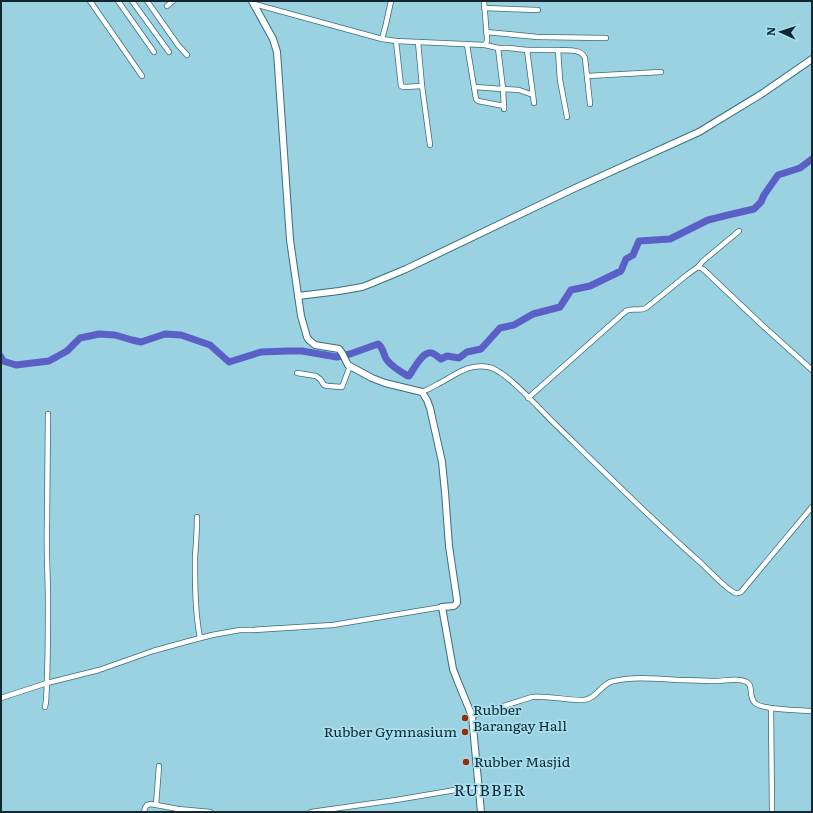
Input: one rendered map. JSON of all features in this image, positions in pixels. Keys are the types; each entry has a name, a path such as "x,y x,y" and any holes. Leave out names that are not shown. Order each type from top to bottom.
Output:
{"street":[{"path":"90,1 142,76"},
{"path":"118,1 154,52"},
{"path":"132,1 169,52"},
{"path":"147,1 187,55"},
{"path":"167,6 173,1"},
{"path":"382,39 391,1"},
{"path":"484,1 487,41 485,45"},
{"path":"253,2 382,39 485,45 498,48 518,48 527,50 577,51 582,53 585,58 590,104"},
{"path":"253,2 273,38 277,52 288,226 303,326 309,340 312,343 318,346 337,348 348,363 378,381 422,392 469,368 483,366 494,368 518,388 694,558 735,593 740,592 812,507"},
{"path":"484,8 538,10"},
{"path":"486,32 538,37 606,38"},
{"path":"396,41 401,86 422,86"},
{"path":"418,42 430,145"},
{"path":"467,45 476,98 478,101 504,108 498,48"},
{"path":"527,50 534,103"},
{"path":"558,50 561,86 567,117"},
{"path":"298,296 339,291 370,284 438,254 573,189 699,132 763,93 812,59"},
{"path":"587,76 661,72"},
{"path":"474,87 519,90 533,95"},
{"path":"528,398 626,311 630,309 642,310 646,308 698,267 703,261 739,231"},
{"path":"698,267 703,269 812,370"},
{"path":"297,373 316,376 328,386 342,387 348,363"},
{"path":"1,698 47,683 99,670 154,651 200,638 244,630 333,625 454,606 458,600 449,546 442,462 430,408 422,392"},
{"path":"45,707 47,683 48,608 46,539 48,414"},
{"path":"197,517 195,558 197,617 200,638"},
{"path":"442,607 453,669 472,716 481,812"},
{"path":"472,716 532,697 542,696 579,700 588,699 597,694 612,681 639,678 746,681 749,683 752,699 756,705 771,708 812,710"},
{"path":"771,708 772,812"},
{"path":"156,805 158,766"},
{"path":"311,812 479,786"},
{"path":"144,812 147,805 151,804 178,809 210,812"}],"waterway":[{"path":"1,357 3,361 16,365 49,361 67,351 80,338 99,334 115,335 141,342 165,334 181,335 210,345 229,362 261,352 302,351 337,357 378,344 389,363 409,376 425,354 432,353 441,359 447,356 459,358 467,352 481,349 500,328 514,325 533,314 560,307 571,290 590,286 621,271 626,259 633,255 639,241 670,239 708,220 754,209 761,202 778,175 800,168 812,159"}],"place":[{"name":"Rubber Barangay Hall","path":"465,718"},
{"name":"Rubber Gymnasium","path":"465,732"},
{"name":"Rubber Masjid","path":"466,762"}],"district":[{"name":"RUBBER","path":"490,790"}]}
